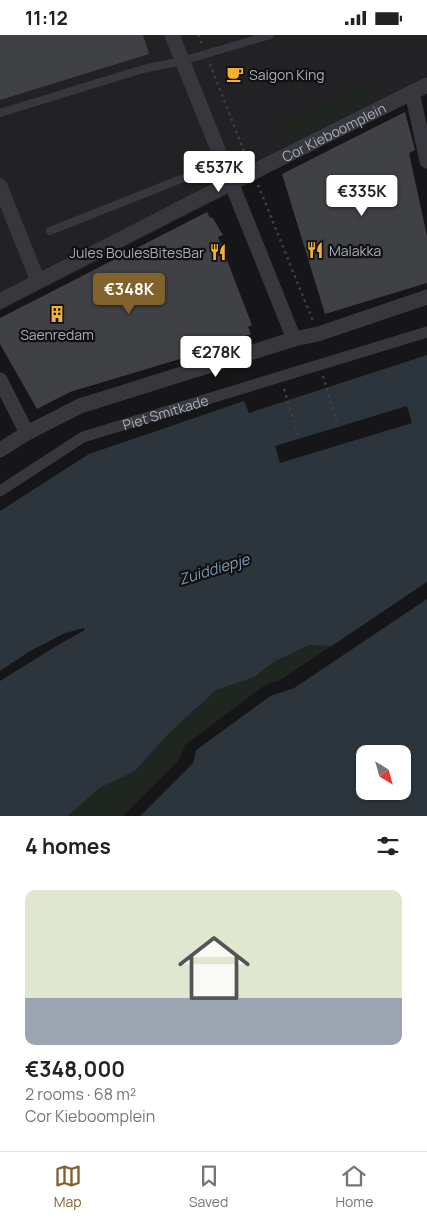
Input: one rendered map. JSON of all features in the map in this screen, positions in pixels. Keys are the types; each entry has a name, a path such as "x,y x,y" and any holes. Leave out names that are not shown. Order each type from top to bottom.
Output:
{"street":[{"path":"172,35 294,339"},
{"name":"Cor Kieboomplein","path":"0,301 427,85"},
{"path":"412,92 427,161"},
{"path":"0,186 38,281"},
{"path":"0,450 27,433 80,407 294,339 318,334 427,297"},
{"name":"Piet Smitkade","path":"0,491 83,437 427,332"},
{"path":"0,380 27,433"}],"lane":[{"path":"0,113 143,69 182,61 270,35"},
{"path":"50,231 186,177"}],"path":[{"path":"198,35 318,334"},
{"path":"326,387 338,427"},
{"path":"288,401 299,439"}],"shaded area":[{"path":"0,35 427,35 427,92 0,311"},
{"path":"366,87 371,99 285,142 278,124"},
{"path":"427,582 279,681 261,688 185,745 179,760 123,816 18,816 97,730"}],"water":[{"name":"Zuiddiepje","path":"427,355 427,582 332,646 309,645 275,661 254,677 216,690 169,733 135,771 99,788 68,816 0,816 0,511 89,454 244,401 249,413"},
{"path":"427,598 427,816 140,816 193,763 196,750 270,696 294,688"}],"pier":[{"path":"407,406 412,423 280,463 275,446"},
{"path":"427,582 427,585 334,648 329,648"},
{"path":"427,596 427,599 294,688 270,696 196,750 193,763 138,816 190,762 194,748 269,694 293,686"},
{"path":"84,628 85,630 0,681 0,671 30,651 65,633"}],"building":[{"path":"0,35 143,35 149,54 0,100"},
{"path":"405,112 415,150 409,153 427,236 427,283 325,314 282,174"},
{"name":"Saenredam","path":"207,212 223,235 218,237 252,325 248,327 251,334 229,341 230,344 70,392 37,409 0,344 0,318"}],"place":[{"name":"Saigon King","path":"235,74"},
{"name":"Malakka","path":"315,250"},
{"name":"Jules BoulesBitesBar","path":"218,252"},
{"name":"Saenredam","path":"57,314"}]}
